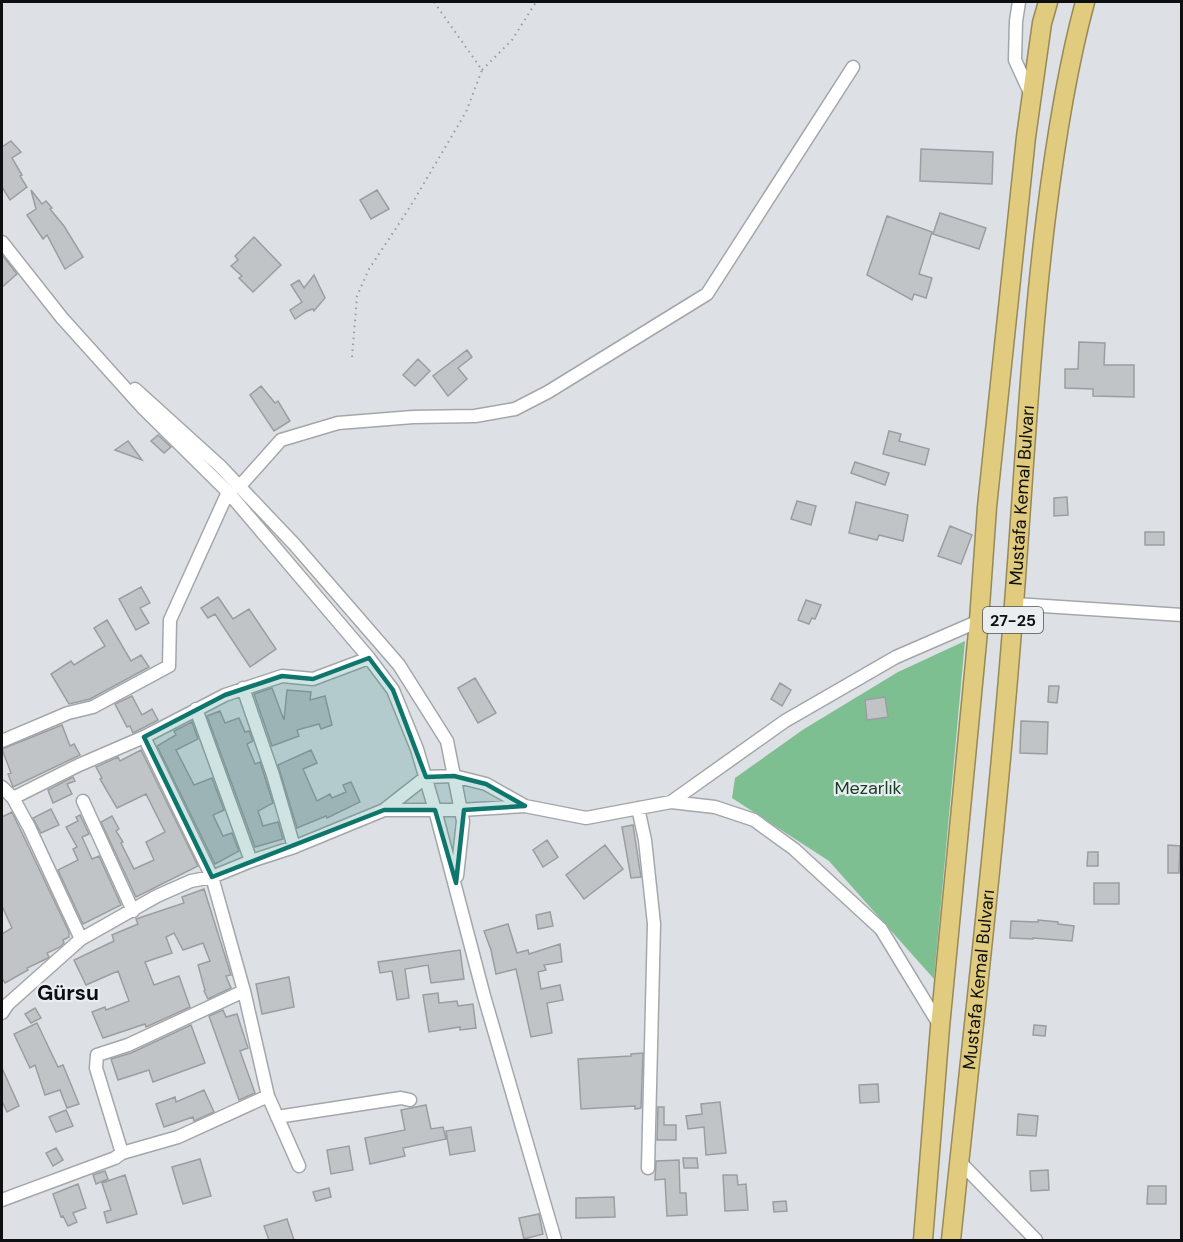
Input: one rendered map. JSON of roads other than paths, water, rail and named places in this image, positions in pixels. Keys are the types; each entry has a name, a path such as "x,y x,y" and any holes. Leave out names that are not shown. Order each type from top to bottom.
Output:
{"highway":[{"name":"Mustafa Kemal Bulvarı","path":"923,1240 940,1027 979,621 987,507 1026,137 1048,2"},
{"name":"Mustafa Kemal Bulvarı","path":"951,1240 999,786 1029,374 1042,248 1055,142 1085,2"}],"street":[{"path":"1019,2 1015,60 1032,96"},
{"path":"2,741 68,713 93,708 169,666 170,620 234,489 281,440 338,423 413,417 476,416 515,409 548,392 707,294 853,67"},
{"path":"2,233 60,306 123,378 220,466 234,489 393,690 426,777 456,883 484,996 555,1240"},
{"path":"2,242 62,318 128,392 294,544 399,665 447,741 463,821 456,883"},
{"path":"1014,604 1182,615"},
{"path":"671,802 785,721 896,657 979,621"},
{"path":"13,798 243,688 282,676 313,680 369,658"},
{"path":"243,688 273,775 294,847"},
{"path":"196,709 251,861"},
{"path":"144,737 212,877 244,992 268,1096 299,1166"},
{"path":"4,1009 81,939 157,896 191,881 212,877 294,847 384,810 426,777 454,776 486,784 525,806"},
{"path":"2,787 13,798 81,939"},
{"path":"84,801 133,911"},
{"path":"384,810 460,810 525,806 586,818 671,802 715,807 754,820 794,849 881,929 940,1027"},
{"path":"638,808 645,840 654,924 648,1168"},
{"path":"122,1153 96,1068 97,1055 128,1045 244,992"},
{"path":"2,993 4,1009"},
{"path":"2,1200 115,1158 122,1153 177,1137 268,1096"},
{"path":"277,1117 401,1098 411,1100"},
{"path":"959,1161 1036,1240"}],"district":[{"name":"Gürsu","path":"68,993"}],"park label":[{"name":"Mezarlık","path":"868,788"}]}
